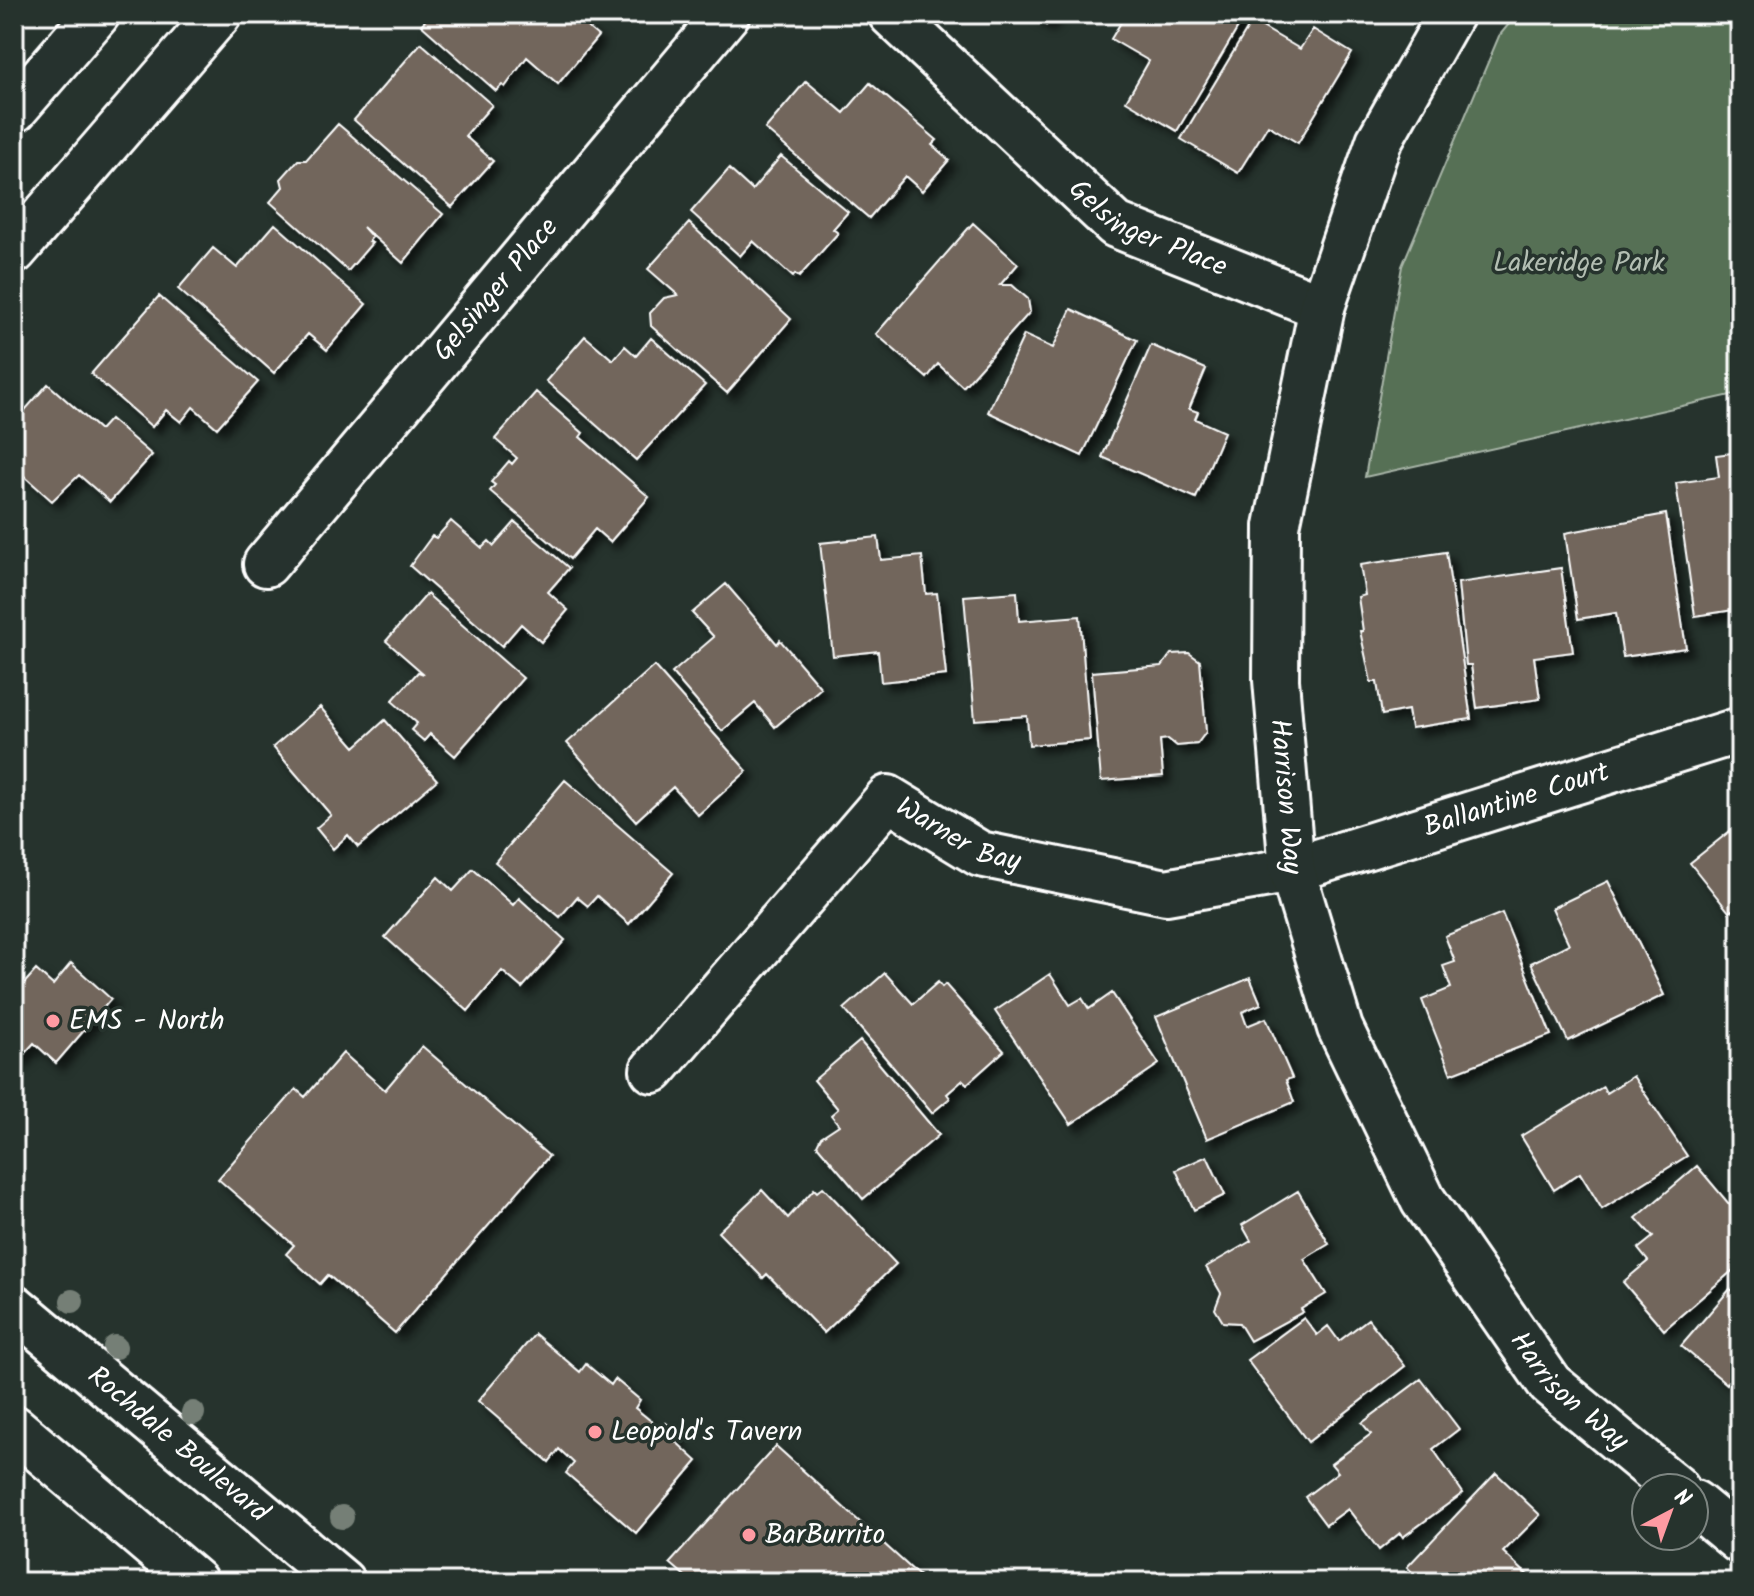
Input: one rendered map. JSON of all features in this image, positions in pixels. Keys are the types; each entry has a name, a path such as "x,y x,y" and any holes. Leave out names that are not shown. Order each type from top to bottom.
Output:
{"street":[{"path":"14,110 97,14"},
{"path":"14,251 219,14"},
{"name":"Gelsinger Place","path":"266,564 727,14"},
{"name":"Gelsinger Place","path":"891,14 1116,225 1322,307"},
{"name":"Harrison Way","path":"1451,14 1379,141 1322,307 1277,526 1276,680 1292,870 1340,1028 1423,1200 1550,1384 1657,1472"},
{"name":"Ballantine Court","path":"1292,870 1740,730"},
{"name":"Warner Bay","path":"653,1070 888,798 980,854 1166,892 1292,870"},
{"name":"Rochdale Boulevard","path":"14,1307 342,1582"},
{"path":"14,1428 195,1582"},
{"path":"1710,1516 1740,1541"}],"green space":[{"name":"Lakeridge Park","path":"1517,14 1740,14 1740,393 1365,477 1402,266 1499,36"}],"building":[{"path":"431,14 572,14 598,36 558,84 527,57 505,87 502,85 496,91 421,25"},
{"path":"1032,14 1054,14 1046,25"},
{"path":"1126,14 1246,14 1177,131 1126,101 1149,61 1111,39"},
{"path":"1252,21 1300,49 1313,29 1352,53 1298,143 1268,125 1238,173 1181,139"},
{"path":"421,43 492,105 465,136 493,161 452,207 354,120"},
{"path":"806,81 844,113 870,83 937,140 932,145 949,160 922,191 905,176 869,218 765,129"},
{"path":"338,124 443,214 403,263 363,227 372,237 369,241 372,243 348,271 270,202 283,187 281,179 298,160 306,160"},
{"path":"781,156 848,212 833,229 838,233 799,277 795,274 793,277 753,241 740,256 691,212 729,169 752,190"},
{"path":"689,223 791,319 727,393 651,326 650,313 664,298 678,295 648,269"},
{"path":"973,223 1018,264 1000,285 1012,285 1028,299 1030,312 963,387 938,364 927,378 876,334"},
{"path":"275,224 366,304 327,350 308,334 274,373 178,289 213,248 237,268"},
{"path":"159,296 258,382 217,428 193,407 181,422 166,410 152,427 91,374"},
{"path":"1071,309 1137,340 1082,456 988,412 1024,335 1053,348"},
{"path":"585,336 613,360 625,346 636,356 651,338 705,385 636,460 546,381"},
{"path":"1151,345 1206,369 1189,409 1198,412 1195,419 1224,432 1196,498 1102,457"},
{"path":"48,384 100,430 110,419 152,455 110,502 79,475 52,501 14,467 14,415 18,418"},
{"path":"536,392 583,433 580,437 649,497 610,542 595,529 570,559 490,491 495,485 491,482 509,461 512,464 517,458 495,439"},
{"path":"1740,452 1740,609 1695,616 1676,483 1719,477 1716,455"},
{"path":"1666,514 1686,648 1623,657 1616,613 1578,619 1565,533"},
{"path":"451,521 482,548 489,541 494,546 515,522 569,568 548,592 568,610 541,642 521,624 502,646 410,566 432,536 436,538"},
{"path":"878,537 881,560 922,556 926,594 937,593 946,675 881,682 878,651 833,656 820,543"},
{"path":"1446,552 1471,719 1411,728 1408,710 1382,715 1377,682 1371,682 1360,631 1363,631 1358,597 1365,595 1360,565"},
{"path":"1561,568 1573,652 1534,657 1540,699 1477,708 1471,665 1466,665 1458,583"},
{"path":"726,584 777,644 780,640 821,688 775,727 755,703 722,731 672,673 714,637 692,613"},
{"path":"1017,592 1019,621 1080,616 1090,740 1029,745 1027,716 975,720 964,596"},
{"path":"427,594 523,678 455,756 430,734 424,741 411,730 417,723 392,701 418,672 424,674 386,641"},
{"path":"1189,653 1200,661 1206,732 1197,744 1177,746 1168,739 1160,740 1163,776 1101,781 1092,672 1162,666 1171,654"},
{"path":"654,666 747,771 698,815 673,787 636,821 567,743"},
{"path":"320,707 355,747 385,720 437,780 358,847 348,835 333,849 316,828 331,815 273,747"},
{"path":"565,780 673,873 629,924 597,896 588,906 577,897 560,917 495,862"},
{"path":"1740,823 1740,920 1732,910 1729,912 1690,863"},
{"path":"473,869 513,905 519,898 565,940 522,988 502,971 468,1011 385,937 438,877 453,891"},
{"path":"1608,881 1664,995 1568,1041 1531,963 1569,944 1552,908"},
{"path":"1502,913 1551,1035 1451,1074 1422,1000 1451,988 1443,966 1455,962 1445,936"},
{"name":"EMS - North","path":"71,963 111,999 56,1063 34,1043 14,1065 14,983 20,988 36,970 53,985"},
{"path":"885,973 913,1004 938,982 942,987 945,984 1004,1051 967,1084 963,1080 947,1094 950,1098 932,1113 844,1009"},
{"path":"1050,974 1070,1005 1082,998 1089,1009 1112,993 1159,1064 1071,1124 995,1011"},
{"path":"1250,978 1261,1004 1242,1012 1247,1026 1266,1018 1292,1078 1286,1080 1294,1102 1207,1139 1156,1017"},
{"path":"860,1041 939,1135 863,1199 817,1145 821,1137 839,1125 831,1115 838,1109 814,1080"},
{"path":"422,1046 549,1156 395,1333 328,1275 320,1284 286,1254 294,1245 218,1179 296,1089 305,1097 343,1053 385,1090"},
{"path":"1633,1076 1687,1156 1602,1209 1580,1173 1554,1190 1521,1136 1603,1087 1606,1093"},
{"path":"1207,1156 1225,1195 1194,1210 1176,1170"},
{"path":"1697,1166 1740,1217 1740,1264 1664,1330 1623,1282 1648,1261 1638,1249 1653,1237 1636,1218"},
{"path":"823,1187 896,1264 824,1333 767,1274 763,1278 718,1232 762,1190 788,1218 814,1189 817,1192"},
{"path":"1298,1191 1329,1244 1304,1259 1326,1294 1301,1309 1303,1312 1250,1341 1239,1323 1223,1322 1215,1309 1221,1293 1206,1267 1251,1241 1242,1225"},
{"path":"1740,1283 1740,1368 1727,1384 1681,1346 1730,1289 1733,1291"},
{"path":"1304,1318 1317,1335 1328,1326 1339,1341 1368,1319 1405,1366 1308,1442 1247,1360"},
{"name":"Leopold's Tavern","path":"535,1334 580,1372 586,1364 611,1385 615,1379 640,1400 635,1408 661,1429 666,1423 680,1435 675,1441 697,1461 636,1533 566,1473 574,1463 559,1449 549,1462 478,1401"},
{"path":"1421,1379 1459,1429 1433,1449 1463,1493 1403,1537 1400,1533 1379,1550 1348,1509 1326,1525 1305,1497 1338,1472 1331,1464 1371,1434 1362,1423"},
{"path":"776,1446 926,1582 692,1582 670,1563"},
{"path":"1496,1473 1540,1515 1503,1552 1535,1582 1422,1582 1407,1567"},
{"path":"1603,1574 1615,1582 1597,1582"}],"place":[{"name":"EMS - North","path":"53,1021"},
{"name":"Leopold's Tavern","path":"595,1432"},
{"name":"BarBurrito","path":"749,1535"}]}
